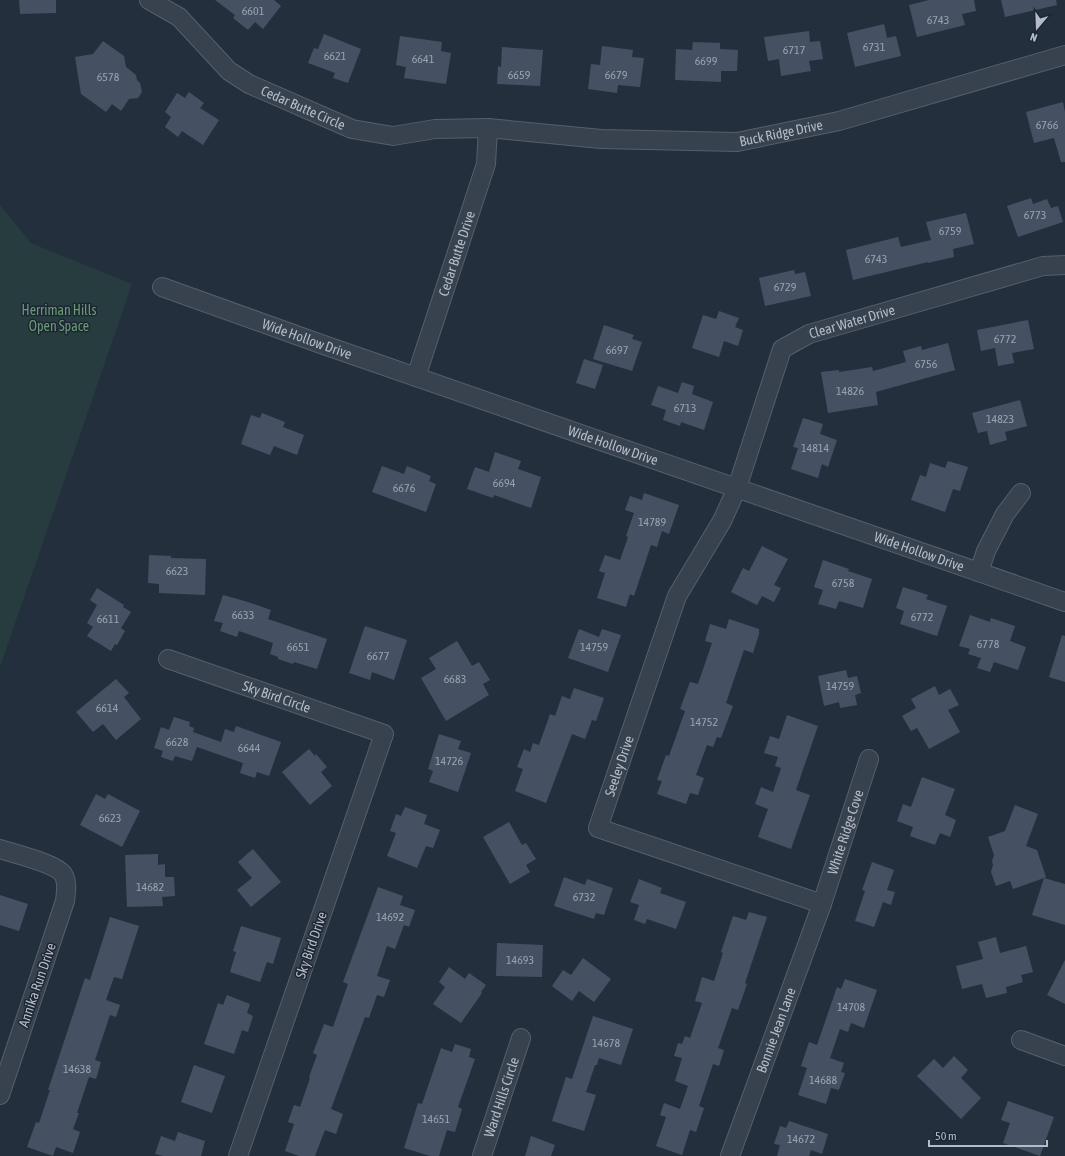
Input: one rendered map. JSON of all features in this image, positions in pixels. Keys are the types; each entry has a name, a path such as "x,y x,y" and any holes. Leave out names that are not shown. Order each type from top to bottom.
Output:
{"street":[{"name":"Cedar Butte Circle","path":"149,0 179,17 229,71 249,84 352,128 393,136 434,129 488,128"},
{"name":"Buck Ridge Drive","path":"488,128 601,139 737,142 839,121 1065,55"},
{"name":"Cedar Butte Drive","path":"416,377 486,164 488,128"},
{"name":"Clear Water Drive","path":"737,488 782,348 809,334 1043,266 1065,265"},
{"name":"Wide Hollow Drive","path":"162,287 416,377 1065,602"},
{"name":"Seeley Drive","path":"737,488 722,521 677,596 598,828 822,904"},
{"path":"979,572 986,551 1005,514 1021,493"},
{"name":"Sky Bird Circle","path":"168,659 384,734"},
{"name":"Sky Bird Drive","path":"238,1156 384,734"},
{"name":"White Ridge Cove","path":"822,904 869,759"},
{"name":"Annika Run Drive","path":"0,849 54,867 63,875 67,888 65,901 0,1095"},
{"name":"Bonnie Jean Lane","path":"730,1156 822,904"},
{"name":"Ward Hills Circle","path":"482,1156 521,1038"},
{"path":"1021,1040 1065,1056"}],"green space":[{"name":"Herriman Hills Open Space","path":"0,205 31,243 132,284 0,667"}],"building":[{"path":"19,0 56,0 56,13 20,14"},
{"path":"215,0 274,0 281,6 263,29 255,22 248,30 233,18 235,15"},
{"path":"929,0 974,0 976,11 962,14 965,25 917,37 909,5"},
{"path":"1001,0 1056,0 1057,5 1005,17"},
{"path":"884,24 887,38 896,36 901,56 855,67 847,33"},
{"path":"809,31 810,42 820,41 823,59 809,61 811,71 781,76 779,59 768,61 764,37"},
{"path":"324,34 361,49 348,83 333,78 335,73 308,63 314,48 318,49"},
{"path":"400,36 442,42 441,51 451,53 446,84 404,78 406,67 396,65"},
{"path":"103,41 124,56 126,67 136,75 137,80 140,83 142,92 138,98 129,99 121,111 112,104 106,112 81,94 75,57 93,54"},
{"path":"693,42 720,43 720,49 738,50 737,71 721,71 721,82 675,80 676,49 692,50"},
{"path":"602,46 633,50 632,57 644,58 640,87 618,85 617,93 588,89 591,64 600,65"},
{"path":"502,47 543,50 540,86 497,84 498,66 501,67"},
{"path":"189,92 204,103 200,108 219,120 203,145 182,131 178,137 165,127 171,117 165,112 177,93 185,98"},
{"path":"1063,102 1065,112 1065,162 1061,162 1054,138 1034,143 1026,112"},
{"path":"1031,198 1033,204 1047,199 1051,208 1058,206 1063,222 1018,237 1007,206"},
{"path":"966,213 974,244 953,249 954,257 853,280 846,250 898,237 901,247 931,240 926,222"},
{"path":"794,270 795,274 805,272 811,296 765,306 759,278"},
{"path":"719,311 739,318 735,327 743,330 738,346 724,341 719,357 692,348 703,315 716,319"},
{"path":"1028,320 1034,349 1012,353 1014,363 998,366 995,348 981,351 977,330"},
{"path":"604,325 634,335 632,339 642,342 632,371 593,359"},
{"path":"948,343 955,370 876,392 878,405 828,413 821,372 839,370 839,372 872,367 873,371 906,362 903,351 921,346 922,350"},
{"path":"584,359 603,365 595,389 576,383"},
{"path":"682,382 694,386 692,394 713,402 704,430 681,422 680,426 663,420 666,410 651,405 658,386 678,393"},
{"path":"1020,400 1027,426 1005,432 1007,440 990,445 987,431 978,433 972,413"},
{"path":"262,413 285,422 283,427 304,435 297,455 274,446 270,455 241,444 251,415 260,418"},
{"path":"803,418 823,424 820,434 837,440 828,467 822,464 818,478 791,469 798,448 793,447"},
{"path":"495,452 521,461 518,469 541,477 531,508 494,495 493,498 467,489 475,467 489,472"},
{"path":"948,461 968,467 960,491 953,489 945,512 911,500 920,475 926,477 930,463 945,468"},
{"path":"382,466 404,474 407,466 431,476 429,481 436,484 426,512 372,492"},
{"path":"644,493 679,505 669,534 662,531 657,547 651,545 634,596 630,594 626,607 597,598 605,573 599,571 605,555 620,560 634,513 625,510 630,496 642,500"},
{"path":"762,546 788,559 774,585 781,588 774,602 762,596 757,605 731,592 743,568 749,571"},
{"path":"149,555 171,556 171,558 206,559 205,595 159,593 159,584 148,583"},
{"path":"823,560 849,569 848,571 872,579 863,608 839,601 836,609 818,604 823,590 814,587"},
{"path":"903,587 928,595 926,599 947,606 937,636 900,624 904,611 896,608"},
{"path":"97,588 124,605 123,607 131,612 121,628 125,631 117,645 115,644 111,651 87,636 93,627 87,623 97,605 90,600"},
{"path":"223,595 271,610 268,619 327,639 317,669 278,659 278,657 270,654 273,643 239,631 237,637 220,631 223,623 214,621"},
{"path":"970,615 990,622 991,618 1015,626 1010,641 1026,647 1018,670 994,662 990,672 977,668 981,658 968,654 970,649 959,646"},
{"path":"729,619 759,629 759,634 753,653 744,650 726,703 733,706 721,738 717,737 713,747 707,745 696,775 704,778 698,795 690,793 686,804 657,794 662,781 657,780 666,755 669,756 685,711 680,709 690,682 698,684 712,643 705,641 710,624 726,629"},
{"path":"365,626 407,640 394,680 372,672 370,680 349,673"},
{"path":"579,629 599,637 602,629 621,635 608,672 568,658"},
{"path":"1062,635 1065,636 1065,682 1049,677"},
{"path":"457,641 472,666 479,662 490,680 483,684 489,695 446,721 421,678 436,669 429,658"},
{"path":"846,670 848,678 857,676 861,693 855,695 857,705 840,708 839,702 824,706 818,676"},
{"path":"116,679 129,693 124,697 141,719 116,740 103,724 93,732 76,712"},
{"path":"935,686 939,695 950,689 959,705 948,710 960,732 929,749 917,728 911,731 902,716 916,708 911,699"},
{"path":"574,688 604,698 596,721 592,720 585,739 572,734 546,803 515,791 523,769 517,767 524,749 530,752 533,743 539,745 550,714 555,716 562,696 570,699"},
{"path":"787,715 818,726 796,790 810,795 791,849 758,837 768,809 755,804 761,787 773,792 781,768 775,766 778,757 764,753 770,736 779,739"},
{"path":"174,717 190,722 189,726 194,728 193,732 221,742 225,729 234,732 236,726 281,742 269,776 257,772 255,778 240,773 243,763 197,747 192,761 175,756 173,761 161,757 163,751 154,748 161,727 169,730"},
{"path":"439,734 461,741 458,749 471,753 458,792 429,782 433,771 428,769"},
{"path":"309,749 315,756 316,754 327,767 321,772 332,786 310,805 282,772"},
{"path":"922,777 955,789 945,815 956,820 950,837 940,833 935,845 910,836 913,827 897,821 903,804 911,807"},
{"path":"96,794 105,799 108,794 140,811 122,847 80,825"},
{"path":"1015,805 1038,814 1026,846 1037,850 1046,877 1013,889 1010,881 996,886 991,872 994,855 988,837 1005,831"},
{"path":"405,807 427,815 424,824 440,830 433,848 426,846 417,868 387,856 396,833 390,831 396,814 401,816"},
{"path":"509,822 522,845 526,843 536,859 526,865 530,872 510,884 483,837"},
{"path":"253,849 281,882 251,907 237,890 252,878 238,862"},
{"path":"158,854 158,865 165,864 165,877 174,877 175,896 162,897 163,906 127,907 125,855"},
{"path":"872,862 894,870 887,890 895,892 891,905 883,902 874,927 855,921 865,891 862,890"},
{"path":"564,877 585,885 587,879 613,888 604,915 596,913 594,919 554,906"},
{"path":"1044,878 1065,884 1065,925 1032,915"},
{"path":"639,879 662,888 660,893 686,902 676,929 647,919 645,924 634,920 639,905 630,902"},
{"path":"378,887 403,896 400,905 415,910 409,927 404,925 395,949 387,946 377,976 390,980 384,997 377,995 369,1018 365,1017 331,1109 343,1114 336,1134 325,1130 315,1156 299,1156 285,1151 294,1124 288,1122 294,1105 300,1107 317,1055 313,1053 324,1024 333,1027 348,984 343,982"},
{"path":"0,895 28,904 19,931 0,925"},
{"path":"749,912 767,917 745,983 747,984 738,1010 732,1008 718,1048 724,1050 719,1066 713,1064 699,1106 704,1108 696,1132 690,1130 682,1155 656,1146 666,1117 660,1115 664,1103 680,1109 688,1086 675,1081 682,1058 674,1056 678,1043 682,1044 685,1036 690,1038 702,1003 695,1001 702,977 714,981 723,953 721,952 733,916 746,920"},
{"path":"110,917 139,926 122,979 114,977 106,1000 120,1005 116,1017 110,1015 95,1060 101,1062 96,1079 89,1077 77,1113 79,1113 73,1129 80,1132 73,1153 56,1147 53,1156 27,1147 36,1122 39,1123 50,1090 48,1090 85,978 90,980"},
{"path":"241,926 281,938 273,964 267,962 260,982 230,972 236,952 233,951"},
{"path":"996,937 1000,953 1026,946 1033,972 1021,975 1023,982 1006,987 1007,993 986,998 982,984 962,989 956,966 983,959 978,942"},
{"path":"497,943 543,945 542,977 496,976"},
{"path":"583,958 611,979 594,1002 579,991 572,1001 552,986 563,970 571,975"},
{"path":"1065,960 1065,1004 1047,995"},
{"path":"449,967 465,979 469,973 486,985 461,1023 433,1004 445,987 439,982"},
{"path":"845,979 877,990 864,1028 851,1023 848,1032 840,1029 830,1058 844,1063 841,1072 845,1073 839,1090 831,1088 826,1104 798,1095 807,1068 801,1066 809,1042 817,1045 837,987 841,989"},
{"path":"227,995 250,1004 247,1013 253,1016 248,1032 242,1030 234,1054 204,1044 218,1003 223,1005"},
{"path":"593,1016 633,1029 621,1065 599,1058 597,1065 595,1065 586,1092 596,1095 584,1131 552,1121 566,1077 572,1079"},
{"path":"455,1044 471,1049 469,1057 475,1059 458,1107 462,1109 455,1132 447,1130 439,1156 430,1156 404,1148 418,1103 422,1104 441,1048 452,1052"},
{"path":"954,1056 968,1070 961,1078 981,1098 961,1119 917,1076 934,1059 943,1068"},
{"path":"194,1065 225,1076 212,1113 181,1102"},
{"path":"1008,1101 1054,1117 1040,1156 1003,1143 1010,1123 1001,1120"},
{"path":"789,1121 828,1134 822,1154 811,1150 809,1156 777,1156 780,1145 774,1144 780,1126 786,1128"},
{"path":"178,1132 205,1141 201,1156 163,1156 155,1154 161,1136 175,1141"},
{"path":"531,1136 555,1145 551,1156 525,1156"}]}
